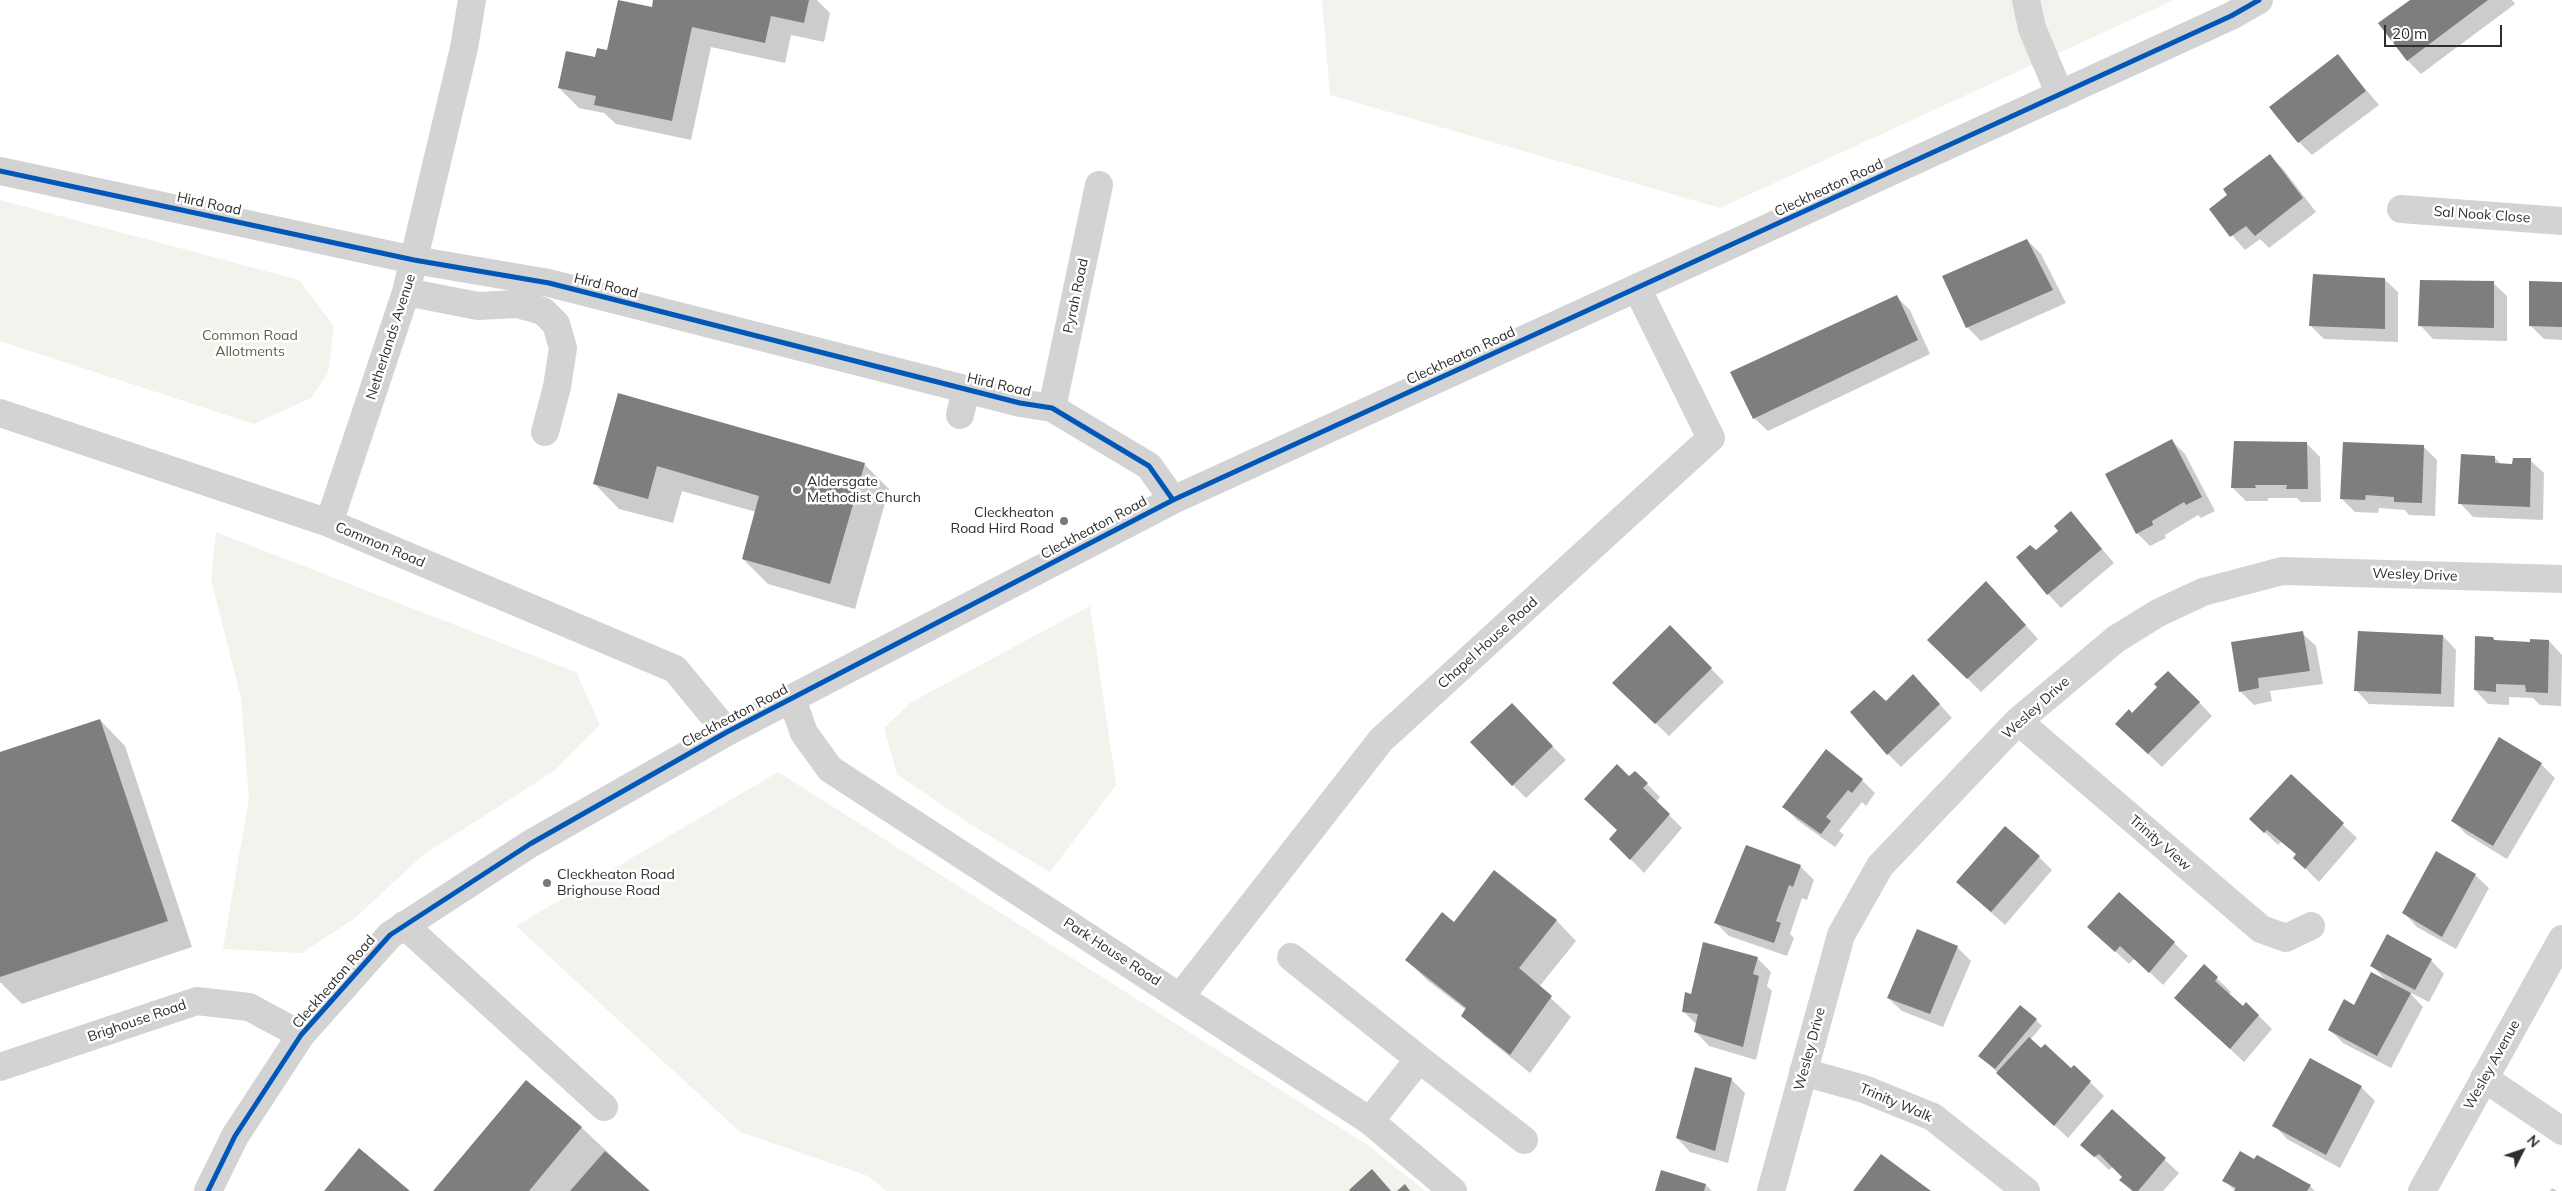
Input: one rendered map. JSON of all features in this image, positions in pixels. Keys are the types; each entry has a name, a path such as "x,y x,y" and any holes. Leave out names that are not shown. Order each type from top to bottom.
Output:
{"street":[{"name":"Netherlands Avenue","path":"329,524 406,292 464,48 472,0"},
{"path":"2026,0 2032,28 2060,95"},
{"name":"Cleckheaton Road","path":"208,1191 235,1136 301,1035 390,935 530,844 727,732 1173,500 2060,95 2231,16 2259,0"},
{"name":"Hird Road","path":"0,171 414,260 549,283 963,402 1020,403 1052,408 1149,466 1173,500"},
{"name":"Pyrah Road","path":"1052,408 1099,185"},
{"name":"Sal Nook Close","path":"2401,209 2562,221"},
{"name":"Chapel House Road","path":"1180,997 1381,740 1711,438 1637,288"},
{"path":"406,292 478,306 516,304 543,311 556,324 563,348 558,387 545,432"},
{"name":"Common Road","path":"0,412 329,524 675,669 727,732"},
{"name":"Wesley Drive","path":"1771,1191 1841,935 1880,866 2018,721 2116,639 2158,613 2203,592 2282,571 2562,579"},
{"name":"Park House Road","path":"792,698 804,733 830,769 1370,1121 1453,1191"},
{"name":"Trinity View","path":"2018,721 2260,929 2286,938 2311,926"},
{"path":"404,925 604,1108"},
{"name":"Wesley Avenue","path":"2422,1191 2562,939"},
{"path":"1291,957 1524,1140"},
{"name":"Brighouse Road","path":"0,1067 197,1001 249,1007 301,1035"},
{"path":"1370,1121 1419,1059"},
{"name":"Trinity Walk","path":"1804,1072 1864,1089 1933,1117 2026,1191"},
{"path":"2484,1078 2562,1131"}],"green space":[{"path":"1322,0 2174,0 1720,208 1330,95"},
{"name":"Common Road Allotments","path":"0,200 299,280 334,326 328,373 311,398 254,424 0,341"},
{"path":"216,532 576,672 600,725 554,771 423,855 355,918 302,953 223,949 249,798 241,698 211,580"},
{"path":"1090,606 1116,785 1050,872 965,821 897,774 884,728 910,703"},
{"path":"778,772 1369,1146 1425,1191 886,1191 868,1176 740,1132 516,926"}],"building":[{"path":"618,0 652,7 653,0 809,0 804,23 771,16 765,43 692,27 672,121 594,105 596,96 558,88 566,51 595,57 597,48 607,50"},
{"path":"2410,0 2488,0 2407,61 2378,23"},
{"path":"2338,54 2366,91 2298,143 2269,107"},
{"path":"2270,154 2303,198 2255,236 2246,226 2230,237 2209,209 2227,195 2223,189"},
{"path":"2027,239 2053,290 1966,328 1942,276"},
{"path":"2313,274 2385,278 2385,329 2309,326"},
{"path":"2420,280 2494,281 2494,328 2418,326"},
{"path":"2529,281 2562,282 2562,327 2529,326"},
{"path":"1897,295 1918,340 1753,419 1730,372"},
{"name":"Aldersgate Methodist Church","path":"618,393 865,463 830,584 742,559 759,496 657,466 648,499 593,484"},
{"path":"2172,439 2202,497 2186,505 2184,502 2152,521 2153,525 2136,534 2105,474"},
{"path":"2234,441 2307,442 2308,489 2286,489 2287,485 2255,485 2256,488 2231,488"},
{"path":"2343,442 2424,445 2422,503 2394,502 2394,497 2366,495 2365,500 2340,499"},
{"path":"2461,454 2495,456 2495,463 2512,464 2513,458 2531,458 2530,507 2458,504"},
{"path":"2071,511 2102,549 2047,595 2016,557 2030,545 2036,550 2058,531 2054,526"},
{"path":"1986,581 2026,625 1967,679 1927,640"},
{"path":"1670,625 1712,668 1655,724 1612,683"},
{"path":"2303,631 2310,671 2258,678 2259,688 2239,692 2231,642"},
{"path":"2358,631 2443,635 2441,694 2354,691"},
{"path":"2475,636 2493,637 2494,640 2530,642 2530,639 2549,640 2548,693 2526,692 2525,685 2496,684 2496,692 2474,690"},
{"path":"2168,671 2200,702 2148,754 2115,724 2129,709 2132,713 2157,687 2154,684"},
{"path":"1913,674 1940,704 1887,755 1850,712 1874,690 1886,701"},
{"path":"1512,703 1553,746 1512,786 1470,742"},
{"path":"100,719 168,921 0,977 0,752"},
{"path":"2499,737 2542,763 2493,846 2451,821"},
{"path":"1826,749 1863,779 1852,793 1848,790 1826,817 1831,821 1821,834 1782,807"},
{"path":"1617,764 1629,776 1635,771 1648,783 1643,788 1670,814 1630,860 1609,839 1617,830 1584,799"},
{"path":"2291,774 2344,823 2305,869 2293,858 2296,854 2267,830 2264,833 2249,819"},
{"path":"2005,826 2040,856 1991,912 1956,882"},
{"path":"1746,845 1801,865 1793,887 1789,885 1776,921 1781,923 1774,943 1714,923"},
{"path":"2436,851 2476,874 2442,937 2402,913"},
{"path":"1494,870 1557,920 1519,968 1552,996 1510,1055 1461,1016 1466,1008 1405,960 1442,912 1454,922"},
{"path":"2119,892 2175,942 2149,973 2120,946 2115,952 2087,927"},
{"path":"1917,929 1958,946 1930,1014 1887,998"},
{"path":"2387,934 2432,959 2415,990 2370,966"},
{"path":"1703,942 1758,957 1753,974 1759,976 1743,1047 1694,1032 1698,1014 1682,1012 1685,992 1691,994"},
{"path":"2204,964 2218,977 2215,981 2243,1006 2246,1002 2259,1015 2230,1049 2174,998"},
{"path":"2371,972 2411,993 2377,1056 2328,1030 2344,999 2354,1005"},
{"path":"2020,1005 2037,1019 1995,1069 1978,1056"},
{"path":"2029,1037 2041,1048 2045,1044 2071,1068 2074,1065 2091,1081 2054,1126 1996,1073"},
{"path":"2310,1058 2362,1086 2326,1155 2272,1126"},
{"path":"1695,1067 1732,1078 1715,1151 1676,1138"},
{"path":"526,1080 582,1127 529,1191 433,1191"},
{"path":"2112,1109 2166,1158 2138,1191 2133,1191 2119,1180 2122,1177 2099,1154 2094,1157 2080,1145"},
{"path":"359,1148 410,1191 324,1191"},
{"path":"605,1151 650,1191 570,1191"},
{"path":"2240,1151 2254,1159 2257,1155 2311,1185 2307,1191 2234,1191 2236,1188 2222,1181"},
{"path":"1881,1154 1931,1191 1853,1191"},
{"path":"1372,1169 1391,1191 1349,1190"},
{"path":"1661,1170 1706,1184 1704,1191 1655,1191"},
{"path":"1405,1184 1410,1191 1397,1191"}],"cycle path":[{"path":"208,1191 235,1136 301,1035 390,935 530,844 727,732 1173,500 2231,16 2259,0"},
{"path":"0,171 414,260 549,283 1020,403 1052,408 1149,466 1173,500"}],"place":[{"name":"Aldersgate Methodist Church","path":"797,490"},
{"name":"Cleckheaton Road Hird Road","path":"1064,521"},
{"name":"Cleckheaton Road Brighouse Road","path":"547,883"}]}
